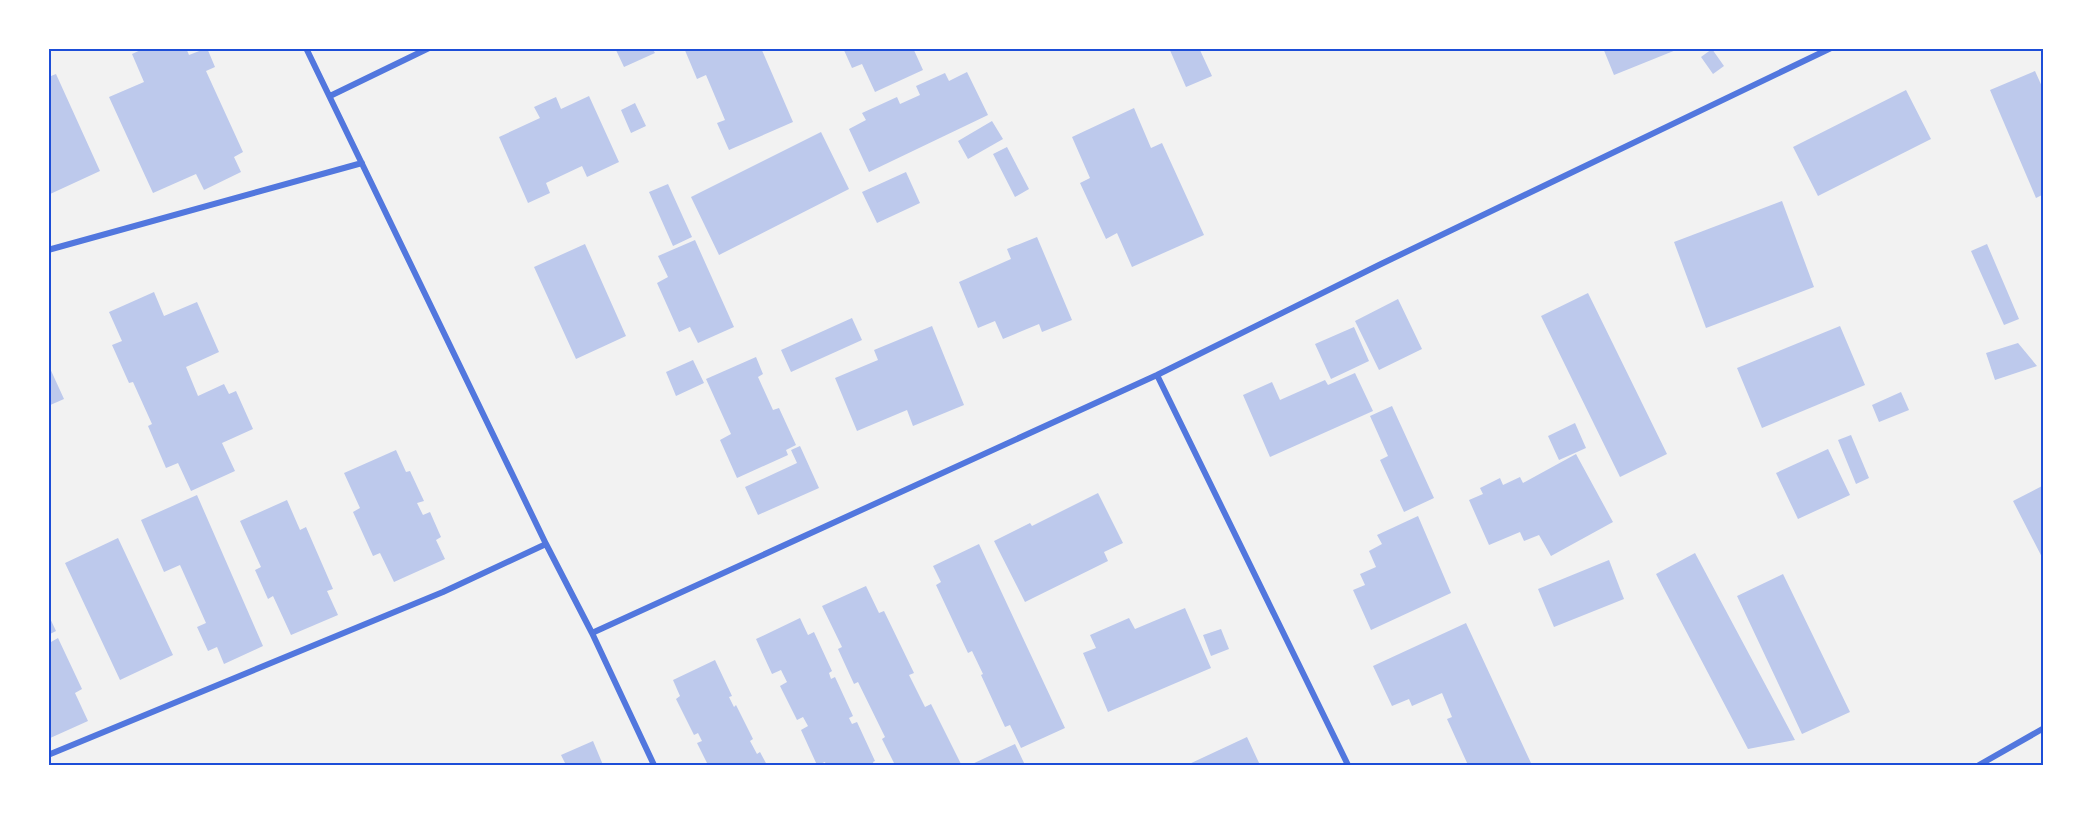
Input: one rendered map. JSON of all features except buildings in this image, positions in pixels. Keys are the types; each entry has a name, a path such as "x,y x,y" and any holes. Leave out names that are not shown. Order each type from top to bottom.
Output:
{"street":[{"path":"306,48 546,544 592,633 654,765"},
{"path":"330,96 429,48"},
{"path":"592,633 1157,375 1831,48"},
{"path":"48,250 362,163"},
{"path":"1157,375 1348,765"},
{"path":"48,755 443,592 546,544"},
{"path":"1978,765 2044,728"}]}
